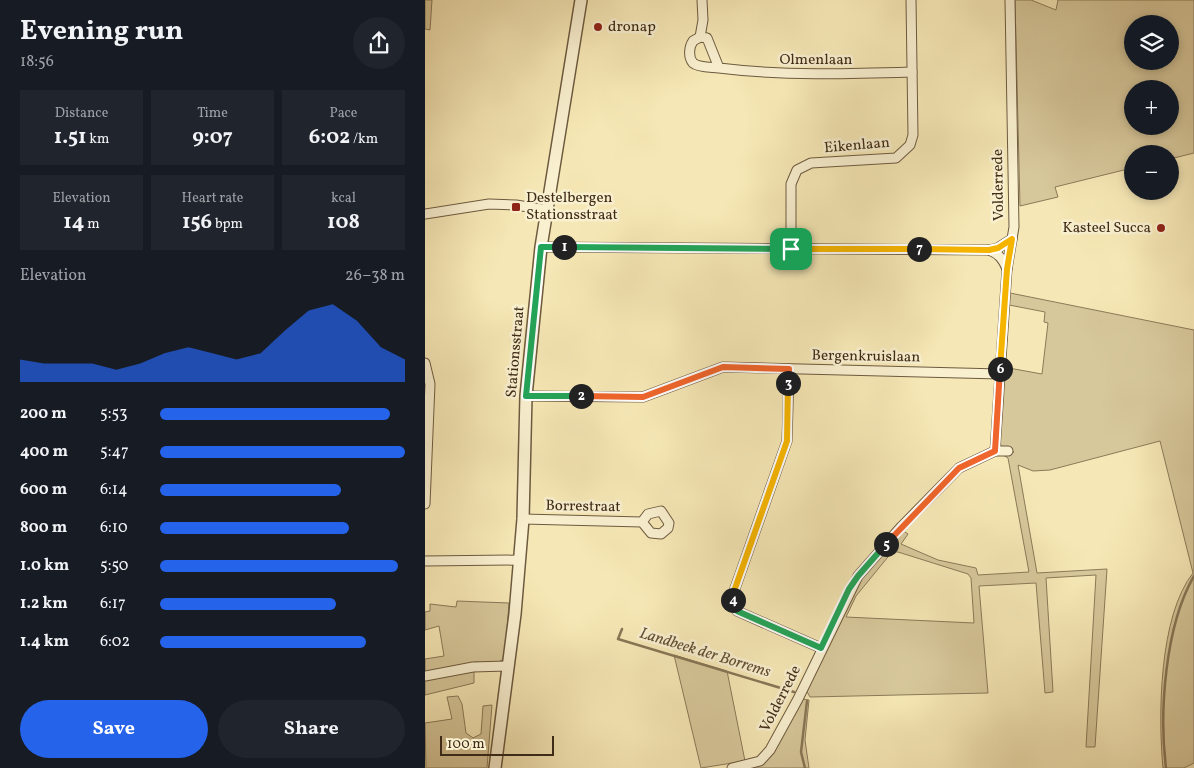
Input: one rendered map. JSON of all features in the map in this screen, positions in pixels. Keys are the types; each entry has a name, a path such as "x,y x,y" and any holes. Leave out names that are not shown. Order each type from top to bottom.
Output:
{"street":[{"name":"Stationsstraat","path":"495,768 520,560 526,396 541,247 581,0"},
{"name":"Olmenlaan","path":"702,0 703,20 700,37 691,45 690,55 692,62 699,66 789,74 912,72"},
{"name":"Eikenlaan","path":"791,249 791,184 797,170 811,163 896,158 904,153 913,135 911,0"},
{"name":"Volderrede","path":"732,768 760,762 770,750 798,699 849,589 870,562 959,468 995,451 1007,269 1014,226 1010,0"},
{"path":"700,37 707,38 711,44 719,68"},
{"path":"425,214 489,204 516,205 547,210"},
{"path":"541,247 989,250 998,248 1012,239"},
{"path":"989,250 997,253 1004,260 1007,269"},
{"path":"425,363 430,384 425,504"},
{"name":"Bergenkruislaan","path":"526,396 643,397 723,367 1000,374"},
{"path":"789,369 787,441 732,597 737,611 821,648"},
{"path":"995,451 1008,451"},
{"name":"Borrestraat","path":"523,519 642,522"},
{"path":"425,561 520,560"},
{"path":"425,676 473,666 507,666"}],"shaded area":[{"path":"425,0 432,0 430,30 425,29"},
{"path":"1015,0 1031,0 1056,10 1058,0 1194,0 1194,153 1179,157 1179,145 1124,145 1124,170 1055,187 1058,197 1020,206"},
{"path":"1010,293 1194,330 1194,763 1184,768 1163,768 1161,694 1167,640 1173,614 1182,592 1193,573 1160,441 1050,470 1033,471 1018,465 1037,573 1107,569 1095,747 1086,747 1096,575 1046,578 1053,692 1045,693 1036,583 979,586 988,693 810,697 806,690 851,591 902,530 908,534 901,544 938,560 976,568 978,575 1029,572 1008,458 1003,455 1014,452 1001,446 1000,441 1003,367 1042,374 1048,323 1044,322 1045,312 1009,305","holes":["892,552 898,552 968,574 971,578 974,623 846,617 856,596"]},
{"path":"457,601 509,603 505,658 497,663 474,662 474,683 425,695 425,659 444,656 439,626 425,630 425,612 430,611 430,604 456,607"},
{"path":"674,655 727,671 745,761 701,768"},
{"path":"458,696 462,704 466,733 473,738 481,734 483,706 492,705 487,768 426,768 425,723 452,719 447,697"},
{"path":"802,699 809,700 805,740 809,768 752,768 764,764"}],"waterway":[{"path":"1166,768 1163,721 1166,670 1176,619 1184,596 1194,576"},
{"name":"Landbeek der Borrems","path":"622,629 618,639 794,692"},
{"name":"Landbeek der Borrems","path":"805,768 801,752 807,701"}],"place":[{"name":"dronap","path":"598,27"},
{"name":"Destelbergen Stationsstraat","path":"516,207"},
{"name":"Kasteel Succa","path":"1161,228"}],"route":[{"path":"1012,239 1007,269 995,451 959,468 901,527 849,589 821,648 737,611 732,597 787,441 789,369 723,367 643,397 526,396 541,247 791,249 989,250 998,248 1012,239"}]}
